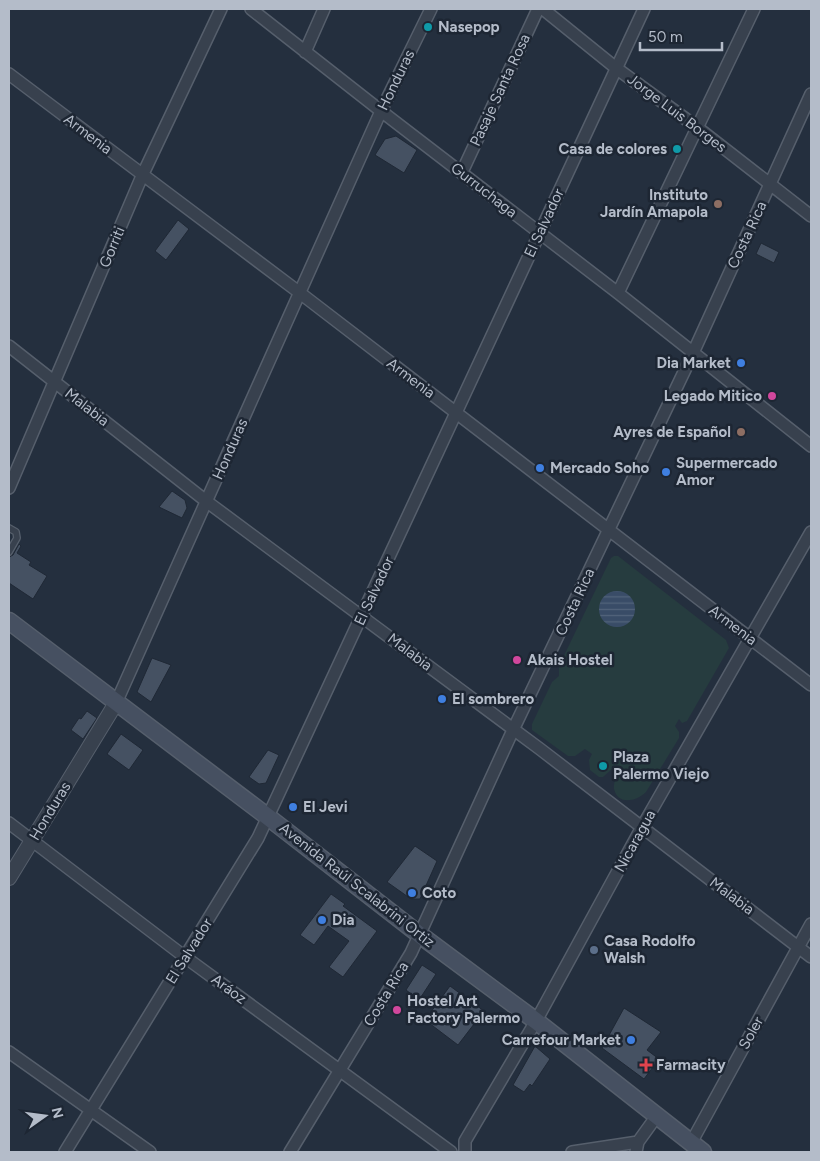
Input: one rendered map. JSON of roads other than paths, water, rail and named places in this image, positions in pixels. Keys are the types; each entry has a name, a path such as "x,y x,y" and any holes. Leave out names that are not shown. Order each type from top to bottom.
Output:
{"main road":[{"name":"Avenida Raúl Scalabrini Ortiz","path":"9,621 420,935 536,1021 697,1148"}],"street":[{"name":"Gorriti","path":"9,488 142,176 221,9"},
{"name":"Gurruchaga","path":"251,9 618,293 811,446"},
{"path":"305,52 324,9"},
{"name":"Honduras","path":"9,878 116,703 381,111 431,9"},
{"name":"Pasaje Santa Rosa","path":"462,172 538,9"},
{"name":"Jorge Luis Borges","path":"543,9 616,68 698,128 811,216"},
{"name":"El Salvador","path":"65,1152 258,838 644,9"},
{"path":"618,293 754,9"},
{"name":"Armenia","path":"9,74 142,176 300,293 811,685"},
{"name":"Costa Rica","path":"290,1152 411,953 420,935 514,730 693,353 811,94"},
{"name":"Malabia","path":"9,346 206,501 514,730 811,957"},
{"name":"Nicaragua","path":"465,1152 465,1141 536,1021 642,828 811,532"},
{"name":"Aráoz","path":"9,823 186,957 450,1152"},
{"name":"Soler","path":"697,1148 811,924"},
{"path":"9,1052 150,1152"},
{"path":"572,1152 637,1147 656,1117"}],"lane":[{"path":"9,528 16,532 17,538 9,552"}],"water":[{"path":"617,591 624,592 630,596 634,602 634,616 630,622 624,626 617,627 610,626 604,622 600,616 599,609 600,602 604,596 610,592"}],"place":[{"name":"Nasepop","path":"428,27"},
{"name":"Casa de colores","path":"677,149"},
{"name":"Instituto Jardín Amapola","path":"718,204"},
{"name":"Dia Market","path":"741,363"},
{"name":"Legado Mitico","path":"772,396"},
{"name":"Ayres de Español","path":"741,432"},
{"name":"Mercado Soho","path":"540,468"},
{"name":"Supermercado Amor","path":"666,472"},
{"name":"Akais Hostel","path":"517,660"},
{"name":"El sombrero","path":"442,699"},
{"name":"Plaza Palermo Viejo","path":"603,766"},
{"name":"El Jevi","path":"293,807"},
{"name":"Coto","path":"412,893"},
{"name":"Dia","path":"322,920"},
{"name":"Casa Rodolfo Walsh","path":"594,950"},
{"name":"Hostel Art Factory Palermo","path":"397,1010"},
{"name":"Carrefour Market","path":"631,1040"},
{"name":"Farmacity","path":"646,1065"}]}
